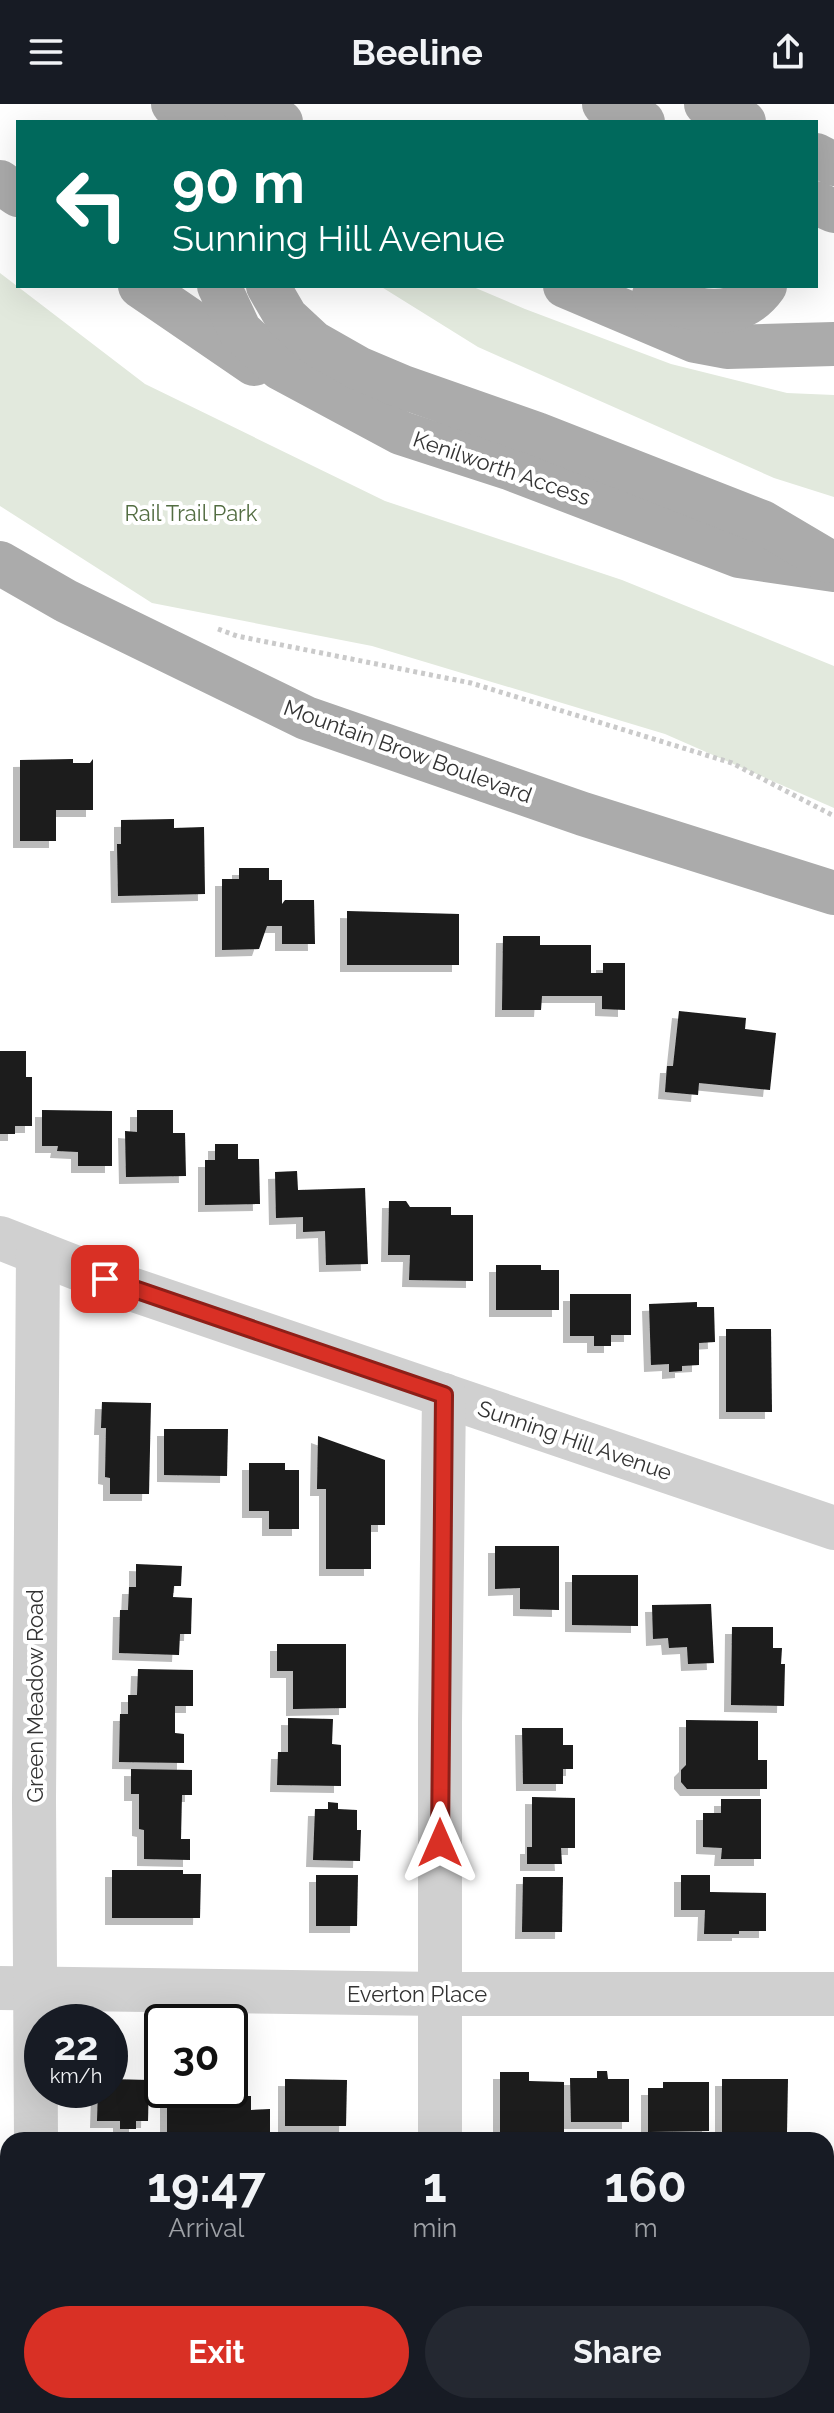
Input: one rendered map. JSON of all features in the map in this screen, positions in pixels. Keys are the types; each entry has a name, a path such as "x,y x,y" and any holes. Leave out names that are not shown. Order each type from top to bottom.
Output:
{"main road":[{"path":"173,104 209,120"},
{"path":"243,104 277,120"},
{"path":"604,104 639,120"},
{"path":"706,104 740,120"},
{"path":"143,288 248,361 324,403 401,433"},
{"name":"Kenilworth Access","path":"220,288 240,331 280,368 401,433 509,468 739,556 834,570"},
{"name":"Kenilworth Access","path":"269,288 286,317 314,343 358,368 762,522 834,564"},
{"path":"570,288 695,341 727,347 834,344"},
{"path":"639,288 667,301 706,313 743,304 763,288"},
{"name":"Mountain Brow Boulevard","path":"0,563 66,601 306,718 583,814 834,893"}],"street":[{"name":"Sunning Hill Avenue","path":"19,1246 128,1288 834,1528"},
{"name":"Green Meadow Road","path":"19,1246 18,1988 35,2132"},
{"path":"440,2132 444,1395"},
{"name":"Everton Place","path":"18,1988 440,1994 834,1994"}],"path":[{"path":"210,626 237,636 486,688 732,763 834,816"}],"green space":[{"name":"Rail Trail Park","path":"0,273 145,384 385,501 622,580 834,666 834,808 665,734 372,646 152,603 0,506"},
{"path":"383,288 476,288 671,364 787,393 834,395 834,497 774,478 478,347"}],"building":[{"path":"73,759 73,763 90,763 93,759 93,810 56,810 56,841 20,841 20,760"},
{"path":"174,819 174,828 204,827 205,894 118,896 117,844 121,844 121,820"},
{"path":"239,868 269,868 269,880 282,880 282,904 285,900 314,900 315,944 282,944 282,926 267,926 259,949 222,950 222,879 239,879"},
{"path":"347,911 459,914 459,965 347,965"},
{"path":"503,936 540,936 540,945 591,945 591,973 603,973 603,963 625,963 625,1010 602,1009 602,996 542,996 541,1010 502,1010"},
{"path":"679,1011 746,1018 745,1029 776,1033 770,1090 699,1083 698,1095 665,1092 667,1066 673,1066"},
{"path":"0,1051 26,1051 26,1077 32,1077 32,1126 15,1126 15,1134 0,1134"},
{"path":"42,1110 112,1111 112,1166 78,1166 78,1152 57,1151 58,1146 42,1146"},
{"path":"137,1110 173,1110 173,1133 185,1133 186,1176 126,1177 125,1131 137,1132"},
{"path":"215,1144 238,1144 238,1159 259,1159 260,1204 205,1205 205,1160 215,1160"},
{"path":"297,1171 298,1190 365,1188 368,1264 326,1265 325,1231 303,1232 303,1217 276,1218 275,1172"},
{"path":"389,1201 406,1201 410,1207 451,1207 451,1215 473,1215 473,1281 409,1280 410,1255 388,1255"},
{"path":"496,1265 541,1265 541,1270 559,1270 559,1310 496,1310"},
{"path":"570,1294 631,1294 631,1335 611,1335 611,1346 594,1346 594,1336 570,1336"},
{"path":"697,1302 697,1307 714,1307 715,1342 699,1343 699,1365 682,1366 682,1371 669,1372 669,1364 651,1365 649,1304"},
{"path":"726,1329 771,1329 772,1412 726,1412"},
{"path":"102,1402 151,1403 149,1494 110,1494 110,1478 105,1477 106,1428 101,1428"},
{"path":"164,1429 228,1429 227,1476 164,1475"},
{"path":"318,1436 385,1460 385,1525 371,1525 371,1569 326,1569 326,1489 317,1489"},
{"path":"249,1463 285,1463 285,1470 299,1470 299,1529 269,1529 269,1511 249,1511"},
{"path":"495,1546 559,1546 559,1610 520,1609 520,1588 495,1589"},
{"path":"136,1564 182,1566 181,1586 174,1586 173,1597 192,1598 191,1634 180,1634 179,1655 119,1653 120,1610 128,1610 129,1587 136,1587"},
{"path":"572,1575 638,1575 638,1626 572,1625"},
{"path":"711,1604 714,1663 688,1664 687,1647 669,1648 668,1638 653,1639 652,1605"},
{"path":"732,1627 773,1627 773,1648 782,1648 781,1664 785,1664 784,1706 731,1705"},
{"path":"277,1644 346,1644 346,1708 293,1709 293,1671 277,1671"},
{"path":"138,1669 193,1670 193,1706 175,1706 175,1733 184,1734 184,1763 119,1762 120,1714 128,1714 128,1695 137,1695"},
{"path":"288,1718 333,1719 332,1744 341,1745 341,1786 277,1785 278,1752 288,1752"},
{"path":"686,1720 758,1721 758,1760 767,1760 767,1789 687,1789 681,1782 681,1770 686,1765"},
{"path":"522,1728 563,1728 563,1745 573,1745 573,1769 563,1769 563,1784 523,1784"},
{"path":"131,1769 192,1770 192,1795 182,1795 181,1839 190,1839 190,1860 144,1859 144,1830 139,1829 139,1794 131,1794"},
{"path":"532,1797 575,1798 575,1848 561,1848 562,1864 527,1864 527,1847 532,1847"},
{"path":"721,1799 761,1799 761,1859 721,1859 722,1848 703,1847 703,1813 721,1813"},
{"path":"328,1802 338,1803 338,1809 357,1810 357,1830 361,1830 360,1861 313,1860 315,1809 328,1809"},
{"path":"112,1870 183,1870 183,1874 201,1874 200,1918 112,1918"},
{"path":"316,1875 358,1875 357,1926 316,1926"},
{"path":"681,1875 710,1875 710,1892 766,1893 766,1931 704,1934 705,1910 681,1910"},
{"path":"523,1877 563,1877 562,1932 522,1932"},
{"path":"597,2071 607,2071 608,2079 629,2079 629,2122 571,2122 570,2078 597,2078"},
{"path":"500,2072 529,2072 529,2081 564,2082 564,2132 500,2132"},
{"path":"128,2079 144,2080 144,2108 148,2108 148,2121 136,2121 136,2129 120,2129 120,2121 97,2121 97,2108 128,2108"},
{"path":"285,2079 347,2080 346,2126 285,2126"},
{"path":"722,2079 788,2079 787,2132 722,2132"},
{"path":"663,2082 709,2082 709,2131 648,2132 648,2088 663,2088"},
{"path":"248,2096 251,2096 251,2110 270,2109 270,2132 167,2132 167,2108 248,2108"}],"route":[{"path":"105,1279 444,1395 440,1843"}]}
